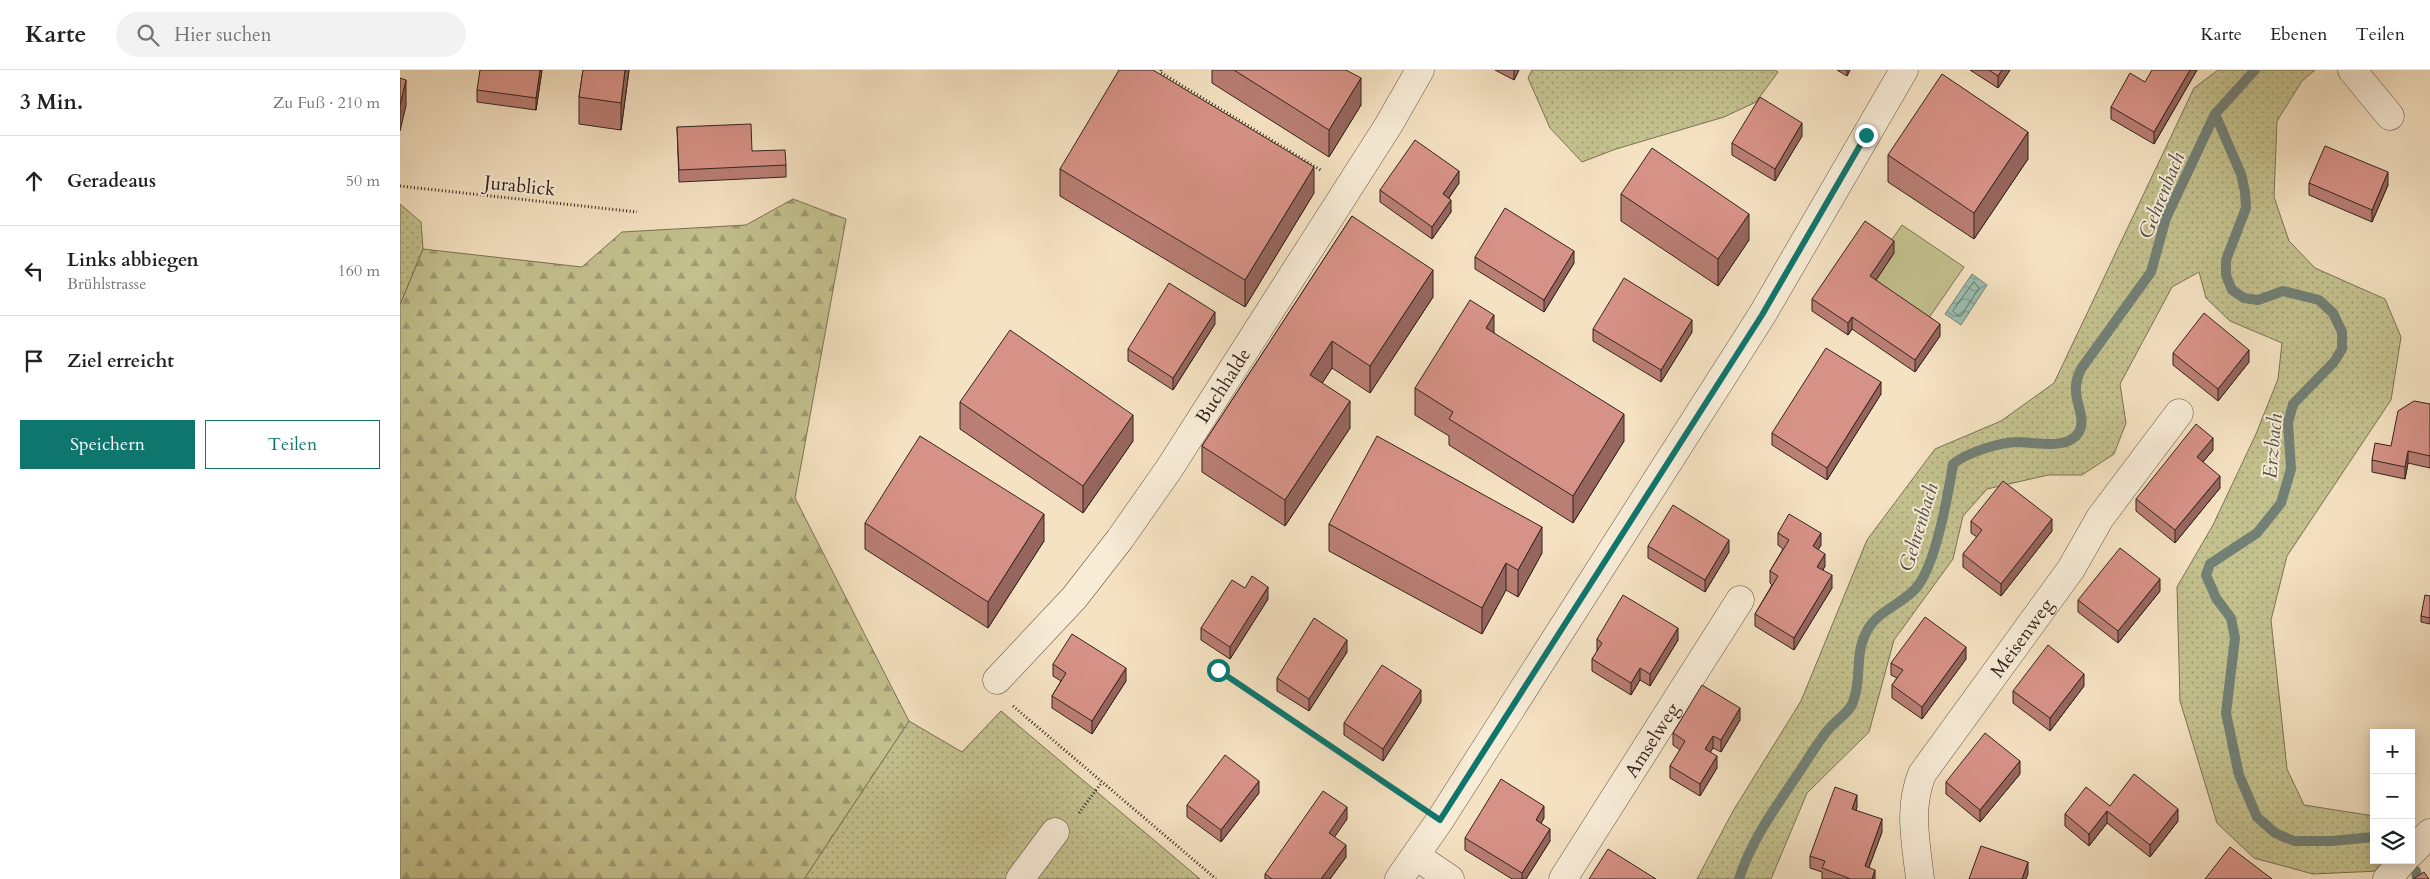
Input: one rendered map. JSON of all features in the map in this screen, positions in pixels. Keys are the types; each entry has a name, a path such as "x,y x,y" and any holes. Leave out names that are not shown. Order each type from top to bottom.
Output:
{"street":[{"name":"Buchhalde","path":"998,680 1074,598 1120,539 1169,469 1350,187 1420,70"},
{"path":"1399,879 1440,820 1762,315 1904,70"},
{"path":"2352,70 2390,116"},
{"name":"Meisenweg","path":"1920,879 1912,815 1913,801 1922,774 2071,569 2100,518 2180,413"},
{"name":"Amselweg","path":"1563,879 1740,600"},
{"path":"1020,879 1065,825"},
{"path":"2415,849 2430,833"},
{"path":"1416,856 1450,879"},
{"path":"2387,879 2400,864"}],"path":[{"path":"1161,70 1160,72 1350,187"},
{"name":"Jurablick","path":"400,186 638,212"},
{"path":"1218,670 1440,820"},
{"path":"1017,710 1216,879"},
{"path":"1065,825 1102,782"}],"green space":[{"path":"1532,70 1775,70 1778,72 1756,102 1724,117 1616,149 1582,162 1550,128 1528,78"},
{"path":"2218,70 2315,70 2302,81 2277,121 2274,197 2289,241 2315,268 2385,299 2401,337 2391,400 2287,556 2271,620 2287,769 2304,805 2370,815 2370,864 2385,864 2379,871 2313,874 2254,858 2217,823 2180,701 2177,587 2213,525 2256,434 2278,379 2282,343 2230,321 2206,298 2199,272 2172,287 2120,384 2126,423 2114,454 2082,475 2048,475 1987,489 1963,516 1953,559 1894,640 1869,732 1807,793 1771,879 1697,879 1733,811 1801,701 1867,540 1935,449 2001,421 2054,383 2194,88"},
{"path":"793,199 846,219 795,498 909,721 804,879 400,879 400,305 423,249 582,267 622,232 746,225"},
{"path":"400,204 421,222 423,249 400,305"},
{"path":"1902,225 1964,267 1924,325 1870,289 1894,253 1886,248"},
{"path":"1001,711 1200,879 804,879 909,721 962,752"}],"water":[{"path":"1972,274 1987,285 1961,325 1945,314"}],"building":[{"path":"480,70 540,70 536,98 477,90"},
{"path":"583,70 625,70 621,103 579,97"},
{"path":"1119,70 1153,70 1314,167 1245,280 1060,169"},
{"path":"1234,70 1346,70 1361,78 1329,130"},
{"path":"1989,70 2002,70 1998,76"},
{"path":"2152,70 2190,70 2154,132 2111,107 2130,73 2145,82"},
{"path":"1942,74 2028,132 1974,213 1888,155"},
{"path":"400,78 406,80 400,105"},
{"path":"1760,97 1802,123 1775,169 1732,143"},
{"path":"751,124 752,151 785,150 786,165 679,170 677,127"},
{"path":"1415,140 1459,171 1443,194 1451,200 1432,227 1380,190"},
{"path":"2325,146 2388,172 2372,210 2309,183"},
{"path":"1652,148 1749,214 1718,259 1621,194"},
{"path":"1505,208 1574,251 1544,300 1475,257"},
{"path":"1352,216 1433,270 1370,366 1332,341 1310,375 1350,401 1285,500 1202,446"},
{"path":"1865,221 1894,241 1870,276 1940,324 1915,360 1852,317 1848,323 1812,299"},
{"path":"1624,278 1692,320 1661,370 1593,329"},
{"path":"1169,283 1215,312 1173,378 1128,349"},
{"path":"1470,300 1494,315 1486,328 1624,414 1573,496 1449,419 1453,412 1415,388"},
{"path":"2204,313 2249,350 2218,389 2173,353"},
{"path":"1010,330 1133,415 1083,486 960,402"},
{"path":"1826,348 1881,382 1827,468 1772,433"},
{"path":"2414,401 2430,404 2430,456 2408,451 2405,467 2372,460 2375,443 2391,446 2398,411"},
{"path":"2196,424 2213,438 2197,457 2220,476 2175,530 2136,499"},
{"path":"920,436 1044,514 988,602 865,523"},
{"path":"1377,436 1542,527 1518,570 1506,563 1482,608 1329,524"},
{"path":"2003,481 2052,519 2001,584 1963,554 1982,530 1971,521"},
{"path":"1673,505 1729,540 1705,580 1648,546"},
{"path":"1789,514 1821,533 1813,546 1825,554 1817,567 1832,575 1794,638 1755,614 1778,576 1770,571 1789,540 1778,533"},
{"path":"2120,548 2160,579 2118,631 2078,600"},
{"path":"1252,576 1268,587 1230,647 1201,628 1232,580 1245,588"},
{"path":"1623,595 1678,628 1650,674 1640,668 1631,683 1592,659 1602,643 1597,639"},
{"path":"2425,595 2430,596 2430,618 2421,616"},
{"path":"1925,617 1966,647 1922,707 1892,685 1903,670 1891,663"},
{"path":"1314,618 1347,640 1309,699 1277,678"},
{"path":"1072,634 1126,668 1092,721 1052,696 1066,673 1053,664"},
{"path":"2048,645 2084,674 2050,718 2013,691"},
{"path":"1382,665 1421,690 1383,749 1344,723"},
{"path":"1702,685 1740,708 1721,740 1713,736 1705,749 1717,756 1700,784 1670,766 1685,741 1673,733"},
{"path":"1985,733 2020,761 1980,810 1946,782"},
{"path":"1225,755 1259,781 1221,830 1187,805"},
{"path":"2134,774 2178,809 2150,845 2107,811 2089,834 2065,814 2086,787 2110,806"},
{"path":"1501,779 1544,806 1536,820 1550,829 1522,873 1465,838"},
{"path":"1835,787 1857,795 1852,809 1882,819 1865,866 1875,870 1872,879 1851,879 1822,868 1825,861 1810,856"},
{"path":"1323,791 1347,807 1329,833 1346,845 1321,879 1272,879 1265,874"},
{"path":"1981,846 2028,862 2022,879 1969,879"},
{"path":"2230,847 2272,879 2205,879"},
{"path":"1608,849 1656,879 1589,879"},
{"path":"2424,872 2429,879 2413,879"}],"waterway":[{"name":"Erzbach","path":"2255,70 2215,114 2241,174 2245,192 2246,208 2226,260 2226,275 2232,290 2244,298 2258,300 2283,291 2319,300 2333,313 2342,332 2342,349 2334,362 2293,404 2288,423 2291,469 2281,503 2257,533 2210,564 2206,575 2216,598 2231,618 2235,638 2226,713 2239,775 2257,817 2275,833 2294,841 2331,841 2370,837"},
{"name":"Gehrenbach","path":"1739,879 1750,850 1773,812 1824,735 1851,706 1856,693 1859,657 1863,639 1868,629 1878,617 1911,593 1924,576 1940,528 1953,464 1966,456 1993,446 2011,442 2059,444 2074,438 2079,432 2081,417 2076,388 2081,369 2151,272 2166,218 2215,114"},
{"name":"Erzbach","path":"2416,871 2417,879"}],"route":[{"path":"1218,670 1440,820 1762,315 1866,135"}]}
